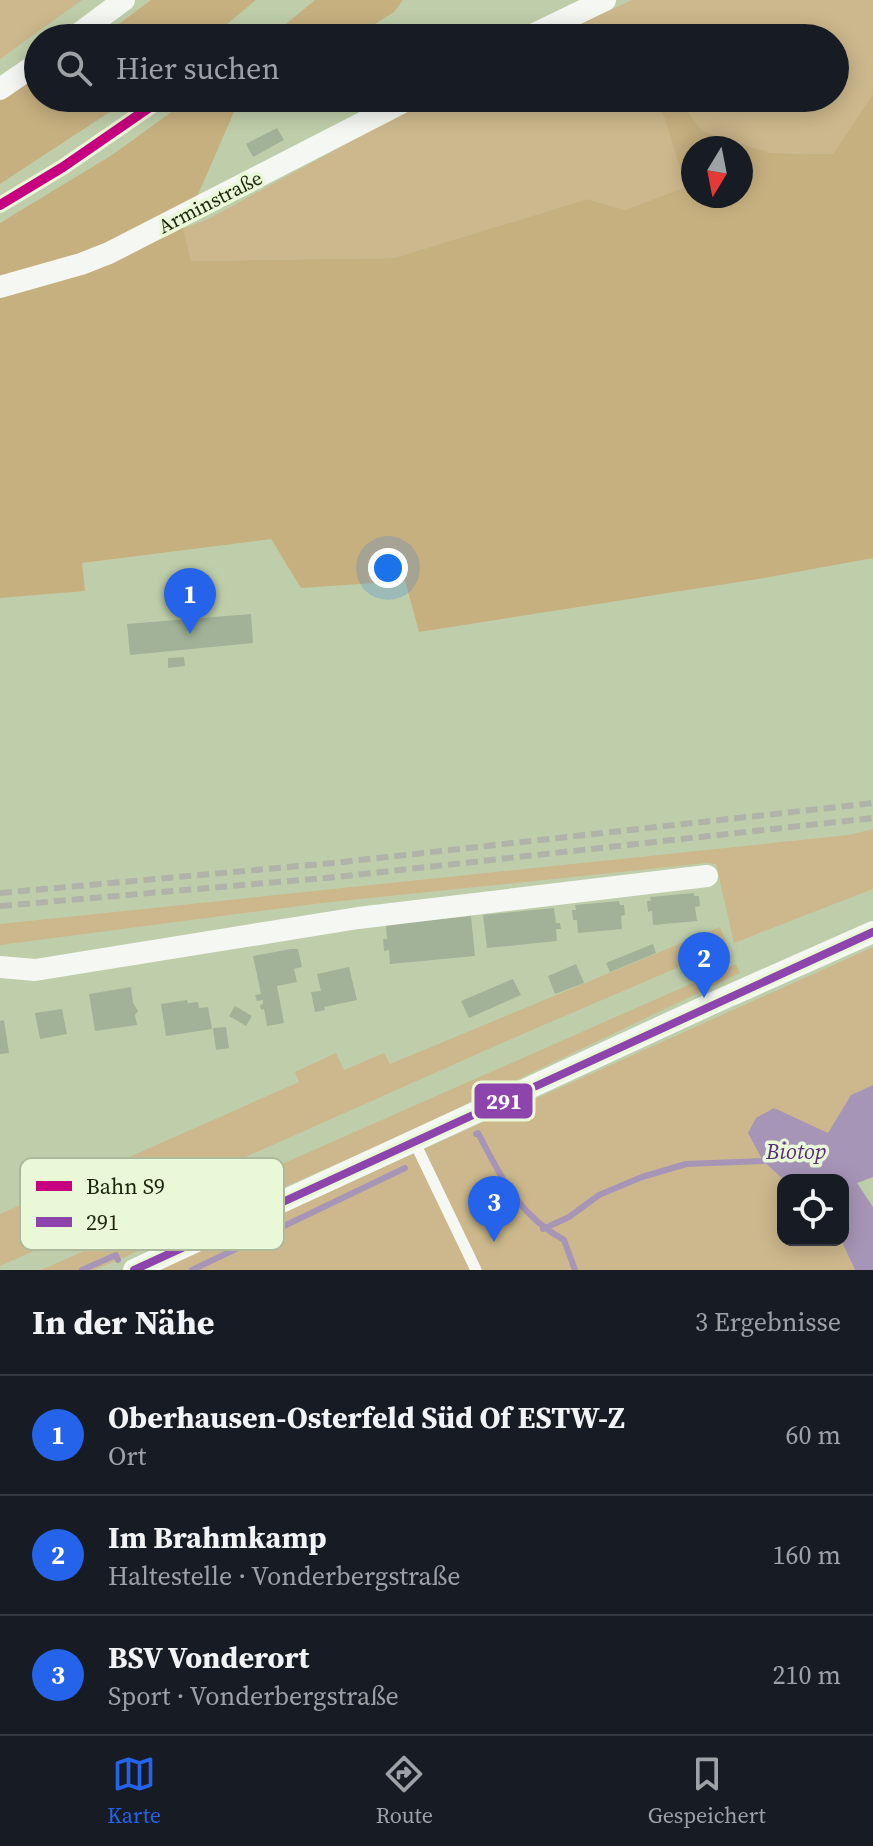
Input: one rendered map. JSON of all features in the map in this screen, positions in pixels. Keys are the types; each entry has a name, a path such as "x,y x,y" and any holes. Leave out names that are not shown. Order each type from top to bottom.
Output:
{"street":[{"path":"92,24 124,0"},
{"path":"555,24 605,0"},
{"path":"0,89 24,73"},
{"name":"Arminstraße","path":"0,287 109,253 384,112"},
{"path":"0,967 35,970 358,918 707,876"},
{"path":"284,1201 873,932"},
{"path":"134,1270 177,1250"}],"lane":[{"path":"414,1141 476,1270"}],"shaded area":[{"path":"0,0 82,0 49,24 24,24 24,42 0,59"},
{"path":"151,0 256,0 227,24 119,24"},
{"path":"315,0 403,0 394,12 375,24 286,24"},
{"path":"632,0 873,0 873,95 834,154 771,153 753,147 753,136 718,136 702,131 688,112 849,112 849,24 579,24"},
{"path":"24,82 24,112 110,112 0,184 0,95"},
{"path":"873,94 873,558 419,632 405,581 301,588 271,539 82,563 85,591 0,598 0,223 112,155 172,112 234,112 183,229 191,261 394,258 587,199 625,210 681,189 681,208 753,208 753,147 771,153 833,154"},
{"path":"405,112 661,112 681,169 681,190 625,210 587,199 394,258 190,261 182,229 208,219"},
{"path":"661,112 688,112 702,131 718,136 681,136 681,171"},
{"path":"873,829 873,889 734,943 716,864 706,863 322,903 0,945 0,924 849,835"},
{"path":"720,927 728,946 243,1158 127,1158 299,1082 295,1072 336,1053 344,1070 384,1053 390,1064"},
{"path":"873,947 873,1085 851,1095 828,1134 804,1123 763,1161 777,1174 777,1246 844,1246 855,1270 155,1270 199,1250 284,1250 284,1212"},
{"path":"736,964 740,973 389,1141 284,1187 284,1163"},
{"path":"20,1205 20,1250 36,1250 0,1266 0,1214"},
{"path":"86,1250 141,1250 95,1270 41,1270"}],"water":[{"name":"Biotop","path":"873,1085 873,1177 857,1183 873,1207 873,1270 855,1270 844,1246 849,1246 849,1174 777,1174 763,1161 748,1133 756,1118 774,1108 828,1133 851,1095"}],"building":[{"path":"277,128 284,140 253,157 246,144"},
{"path":"251,614 253,643 130,655 127,624"},
{"path":"184,657 185,666 168,668 168,658"},
{"path":"694,893 694,896 699,896 700,906 695,907 697,921 653,925 652,911 648,912 647,901 651,901 650,897"},
{"path":"619,901 620,905 624,905 622,929 578,933 577,920 573,920 575,905"},
{"path":"554,908 556,923 560,923 561,929 556,929 557,941 487,948 483,915"},
{"path":"471,916 475,956 390,964 389,950 384,951 386,925"},
{"path":"653,944 656,953 610,972 606,963"},
{"path":"298,949 302,967 294,969 297,982 277,986 284,1023 267,1026 264,1009 261,1010 260,1005 263,1000 257,1001 255,995 261,994 253,956"},
{"path":"576,964 584,983 555,994 548,976"},
{"path":"349,967 357,1000 315,1012 311,992 321,991 317,974"},
{"path":"513,979 521,995 469,1018 461,1001"},
{"path":"131,987 133,1003 138,1011 135,1015 137,1025 95,1031 89,994"},
{"path":"187,1000 188,1003 198,1002 199,1008 208,1007 212,1029 166,1036 161,1004"},
{"path":"235,1006 252,1016 246,1026 229,1016"},
{"path":"62,1009 67,1034 40,1039 35,1013"},
{"path":"4,1020 9,1053 0,1054 0,1021"},
{"path":"226,1027 229,1048 216,1050 213,1028"}],"waterway":[{"path":"476,1134 522,1207 564,1240 575,1270"},
{"path":"543,1229 569,1217 599,1195 642,1177 686,1164 763,1161"},
{"path":"284,1226 405,1168"},
{"path":"192,1270 234,1250"},
{"path":"82,1270 116,1255 118,1260"}],"railway":[{"path":"0,893 333,863 873,803"},
{"path":"0,906 336,877 873,818"}],"rail line":[{"name":"S9","path":"0,205 63,167 143,112"}],"transit line":[{"name":"291","path":"284,1201 873,932"},
{"name":"291","path":"134,1270 178,1250"}],"place":[{"name":"Oberhausen-Osterfeld Süd Of ESTW-Z","path":"190,634"},
{"name":"Im Brahmkamp","path":"704,998"},
{"name":"BSV Vonderort","path":"494,1242"}]}
